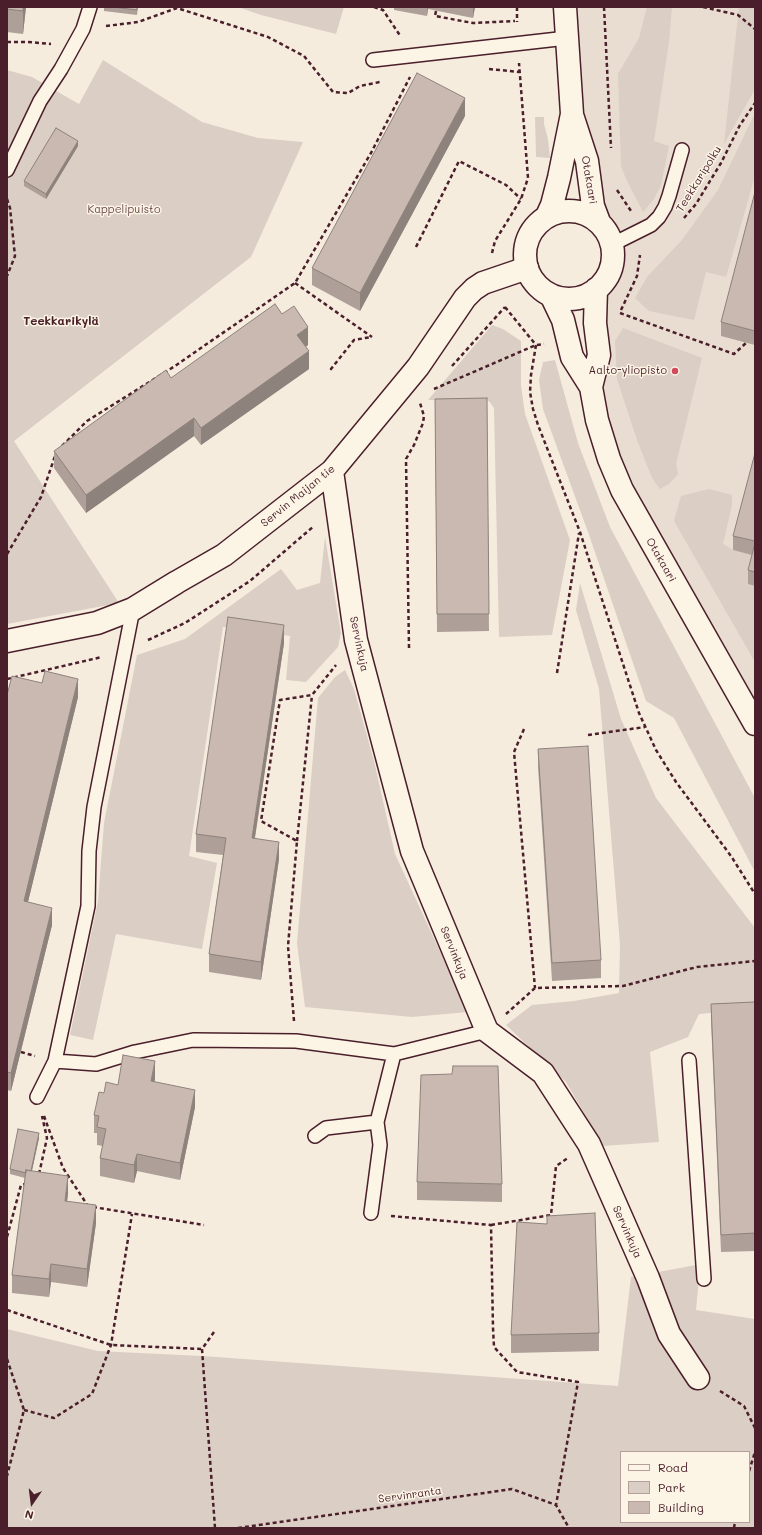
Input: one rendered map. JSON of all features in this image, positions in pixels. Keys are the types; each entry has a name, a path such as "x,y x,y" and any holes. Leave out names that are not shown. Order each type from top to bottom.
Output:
{"street":[{"name":"Otakaari","path":"547,216 552,205 559,178 572,114 566,7"},
{"name":"Otakaari","path":"572,114 588,161 593,206 599,222"},
{"path":"572,211 584,214 599,222 604,228 611,245 612,257 610,269 604,280 596,289 584,296 570,299 551,295 534,283 525,262 525,249 529,237 536,225 547,216 559,212 572,211"},
{"name":"Servin Maijan tie","path":"7,640 97,623 133,610 177,582 224,555 332,471 418,367 465,298 474,289 483,283 527,268"},
{"name":"Otakaari","path":"591,387 599,355 595,323 596,289"},
{"name":"Otakaari","path":"551,295 563,320 572,357 591,387 597,420 609,459 622,490 755,724"},
{"name":"Servinkuja","path":"332,471 356,640 412,851 487,1032 543,1073 589,1144 648,1278 669,1334 698,1378"}],"lane":[{"path":"7,170 40,101 83,28 90,7"},
{"path":"373,60 568,38"},
{"path":"611,245 651,225 659,217 669,196 682,150"},
{"path":"38,1097 55,1061 88,906 89,851 94,807 133,610"},
{"path":"55,1061 96,1064 135,1052 192,1040 296,1041 394,1054 487,1032"},
{"path":"371,1213 380,1145 377,1122 394,1054"},
{"path":"689,1060 704,1279"},
{"path":"315,1136 326,1128 377,1122"}],"path":[{"path":"517,7 518,44 528,178"},
{"path":"604,7 611,151"},
{"path":"83,28 138,22 178,8 268,37 304,56 333,92 348,93 360,86 382,82"},
{"path":"702,8 738,14 755,29"},
{"path":"436,11 435,16 473,23 517,21"},
{"path":"7,42 28,42 73,47"},
{"path":"485,69 520,72"},
{"path":"403,78 418,75"},
{"path":"7,554 41,497 54,457 65,441 86,421 175,366 295,283 371,153 410,76"},
{"name":"Teekkaripolku","path":"681,223 696,204 721,163 740,125 755,103"},
{"path":"416,247 459,161 506,185 521,199"},
{"path":"7,199 10,208 15,256 7,276"},
{"path":"295,283 372,337 354,340 332,369"},
{"path":"620,313 734,354 746,343"},
{"path":"428,392 536,345 530,392 533,409 580,532 631,692 656,750 676,782 731,856 755,894"},
{"path":"409,648 406,459 414,445 423,423 424,416 420,400"},
{"path":"557,673 580,532"},
{"path":"296,1041 288,946 312,695 356,640"},
{"path":"297,841 262,821 280,700 312,695"},
{"path":"588,735 645,727"},
{"path":"524,730 514,752 535,988"},
{"path":"487,1032 535,988 623,986 697,967 755,961"},
{"path":"38,1097 47,1138 38,1180"},
{"path":"38,1097 63,1168 88,1206 204,1225"},
{"path":"371,1213 405,1218 491,1225 551,1215 556,1166"},
{"path":"7,1237 21,1184 33,1184"},
{"path":"24,1410 54,1418 92,1394 111,1345 132,1214"},
{"path":"491,1225 494,1347 517,1372 578,1382 556,1505 569,1528"},
{"path":"7,1310 111,1345 202,1349"},
{"path":"214,1332 202,1349 215,1528"},
{"path":"7,1359 24,1410 7,1476"},
{"path":"698,1378 744,1406 755,1428"},
{"path":"750,1468 755,1452"},
{"name":"Servinranta","path":"238,1528 512,1489 556,1505"}],"shaded area":[{"name":"Aalto-yliopisto","path":"566,7 755,7 755,728 597,420 596,289 613,271 612,257 611,245 604,228 599,222"}],"green space":[{"path":"238,7 344,7 336,34 261,15"},
{"path":"647,7 672,7 669,42 654,141 669,146 661,185 654,199 643,212 621,166 618,74 639,38"},
{"path":"739,7 755,7 755,89 724,144"},
{"name":"Kappelipuisto","path":"103,60 202,122 258,138 303,142 251,257 14,441 119,603 7,624 7,70 32,77 79,104"},
{"path":"755,113 755,176 726,277 706,272 694,320 649,311 635,298 647,277 682,240 718,190"},
{"path":"535,117 544,117 550,158 536,157"},
{"path":"492,325 503,329 521,341 521,385 525,414 570,540 552,635 499,637 494,408 489,401 428,400"},
{"path":"623,328 702,358 676,464 678,474 669,484 660,489 652,478 637,440 617,379 615,341"},
{"path":"555,360 578,443 610,527 755,798 755,872 674,718 646,701 588,532 543,409 539,380 543,362"},
{"path":"709,489 732,495 732,505 723,544 733,550 755,555 748,584 755,586 755,662 674,521 681,496"},
{"path":"325,537 341,633 338,647 306,682 286,680 290,636 223,627 189,856 217,863 202,949 116,934 93,1040 70,1035 98,901 104,823 137,655 185,639 281,569 297,590 320,583"},
{"path":"580,583 621,719 656,798 755,928 755,1009 699,1014 688,1037 650,1052 659,1142 603,1146 566,1082 506,1025 532,1005 574,1001 619,993 620,945 599,689 576,610"},
{"path":"345,670 354,689 374,761 395,854 468,1012 412,1017 305,1007 297,943 318,698 335,677"},
{"path":"696,1265 699,1279 696,1310 755,1319 755,1528 7,1528 7,1329 98,1351 202,1356 618,1386 631,1277"}],"building":[{"path":"7,7 23,7 23,11 7,9"},
{"path":"113,7 137,7 137,10"},
{"path":"417,73 465,98 360,293 312,268"},
{"path":"56,128 78,141 46,194 24,181"},
{"path":"755,192 755,331 721,322"},
{"path":"275,304 282,314 294,306 308,327 297,335 309,351 201,428 194,418 86,495 54,451 166,370 171,378"},
{"path":"487,398 489,614 437,614 435,399"},
{"path":"755,453 755,541 733,536"},
{"path":"755,543 755,572 748,570"},
{"path":"228,617 284,625 252,838 279,842 261,962 209,954 226,838 196,834"},
{"path":"45,671 78,679 24,901 52,908 11,1073 7,1072 7,695 12,676 42,683"},
{"path":"588,746 601,960 552,963 538,749"},
{"path":"755,1002 755,1233 721,1235 711,1004"},
{"path":"123,1055 155,1061 151,1081 195,1090 180,1163 137,1154 134,1165 100,1158 106,1129 97,1127 99,1116 94,1115 99,1092 104,1093 106,1082 118,1085"},
{"path":"453,1066 498,1066 502,1184 417,1182 421,1075 452,1074"},
{"path":"18,1129 39,1133 31,1171 26,1170 26,1173 10,1169"},
{"path":"26,1170 68,1176 65,1201 96,1205 87,1269 51,1264 49,1279 12,1275"},
{"path":"595,1213 599,1333 511,1335 517,1222 547,1224 547,1216"}],"place":[{"name":"Aalto-yliopisto","path":"675,371"}],"district":[{"name":"Teekkarikylä","path":"61,321"}]}
